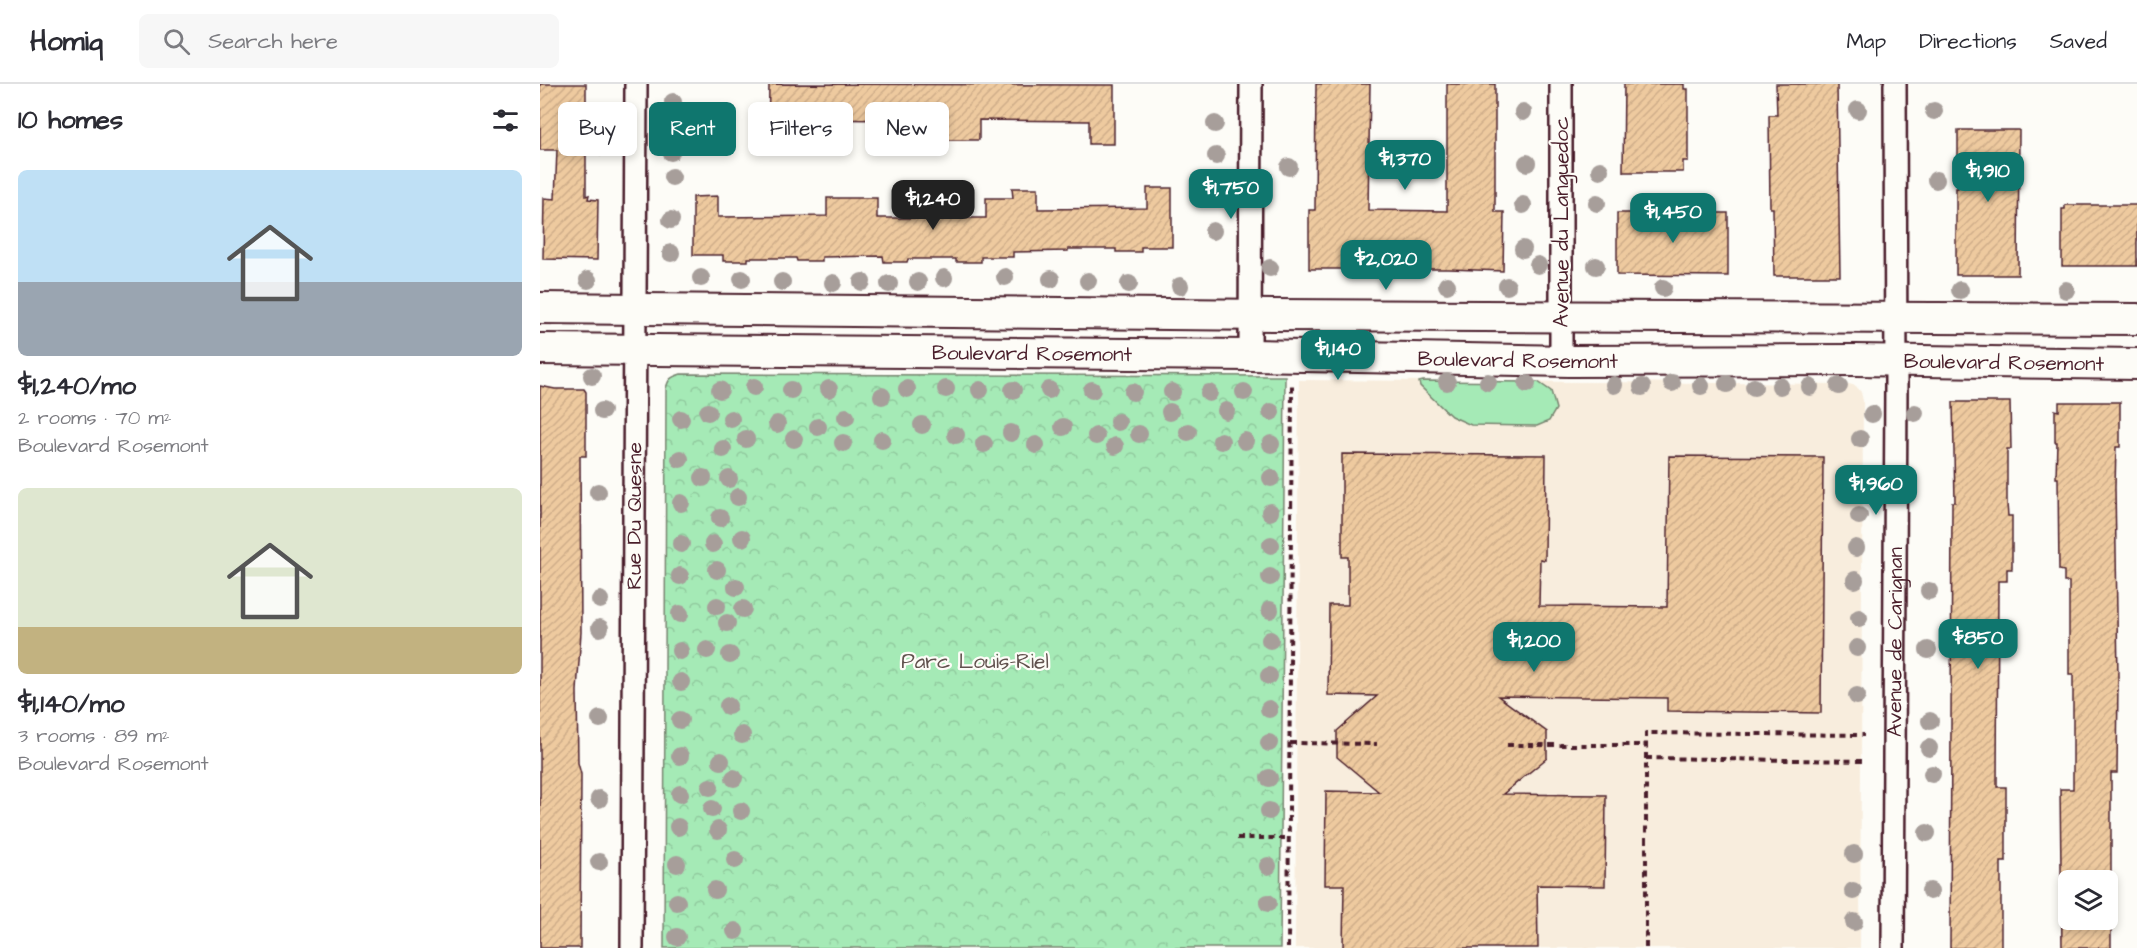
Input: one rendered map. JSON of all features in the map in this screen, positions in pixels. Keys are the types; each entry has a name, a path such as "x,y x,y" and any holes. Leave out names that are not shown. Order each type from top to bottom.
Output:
{"main road":[{"name":"Boulevard Rosemont","path":"540,308 1250,315 2137,319"},
{"name":"Boulevard Rosemont","path":"540,349 1250,355 1561,361 2137,364"}],"street":[{"name":"Rue Du Quesne","path":"632,948 636,84"},
{"path":"1250,355 1251,84"},
{"name":"Avenue du Languedoc","path":"1561,84 1561,361"},
{"name":"Avenue de Carignan","path":"1893,948 1895,84"}],"path":[{"path":"1288,948 1292,376"},
{"path":"1646,948 1646,733 1864,735"},
{"path":"1290,743 1377,744"},
{"path":"1507,745 1646,745"},
{"path":"1646,758 1864,761"},
{"path":"1237,838 1289,838"}],"shaded area":[{"path":"1299,380 1849,384 1856,386 1861,392 1863,401 1860,948 1295,948"}],"green space":[{"name":"Parc Louis-Riel","path":"681,374 1285,376 1280,948 664,948 666,389 670,379"},
{"path":"1419,382 1538,382 1551,391 1556,409 1549,421 1537,426 1471,425 1451,416 1420,386"}],"building":[{"path":"540,84 586,84 586,102 558,102 558,156 586,156 586,196 589,195 588,199 598,200 597,260 543,259 544,198 555,199 557,150 540,150"},
{"path":"769,84 1114,85 1114,144 1089,144 1089,121 979,120 979,140 949,140 949,102 865,102 865,120 853,120 853,102 769,102"},
{"path":"1316,84 1370,84 1368,210 1447,211 1447,84 1495,84 1495,212 1504,212 1503,271 1309,269 1309,210 1315,210"},
{"path":"1624,84 1684,84 1684,89 1688,89 1688,161 1683,161 1683,172 1623,172"},
{"path":"1776,84 1837,84 1840,276 1774,276 1773,208 1770,208 1769,115 1777,115"},
{"path":"1958,130 2019,130 2018,275 1956,275"},
{"path":"1012,188 1038,188 1038,209 1147,208 1147,188 1172,188 1172,247 1141,247 1141,252 1116,252 1116,249 1068,249 1068,251 1013,252 1013,257 981,257 981,262 956,262 956,259 908,259 907,262 884,262 883,256 822,257 822,261 797,261 796,258 748,258 748,261 723,261 723,255 693,255 693,197 718,196 718,217 827,216 827,198 877,198 877,218 986,218 986,198 1013,198"},
{"path":"2065,205 2137,205 2137,266 2062,266 2062,209 2065,209"},
{"path":"1617,213 1728,213 1728,276 1617,275"},
{"path":"540,386 555,389 584,389 586,392 586,456 580,456 581,632 577,691 578,763 581,774 580,948 540,948"},
{"path":"1953,402 2010,402 2011,449 2007,449 2007,504 2008,516 2012,516 2012,569 2007,569 2007,581 1998,581 1997,787 2006,787 2006,862 2001,862 2001,948 1950,948 1952,502 1955,502"},
{"path":"2059,402 2120,402 2120,447 2116,447 2115,487 2117,773 2111,773 2111,870 2061,870 2060,789 2073,789 2073,674 2069,674 2069,582 2064,582 2064,571 2059,570 2055,410 2059,411"},
{"path":"1342,454 1546,455 1545,560 1540,559 1539,606 1667,607 1669,456 1823,457 1821,713 1667,711 1667,698 1498,696 1547,732 1547,758 1503,794 1606,795 1605,886 1537,885 1538,948 1343,948 1344,885 1325,885 1326,791 1379,792 1337,757 1337,731 1377,696 1328,695 1329,605 1348,605 1348,557 1342,557"},
{"path":"2062,930 2111,930 2111,948 2062,948"}]}
